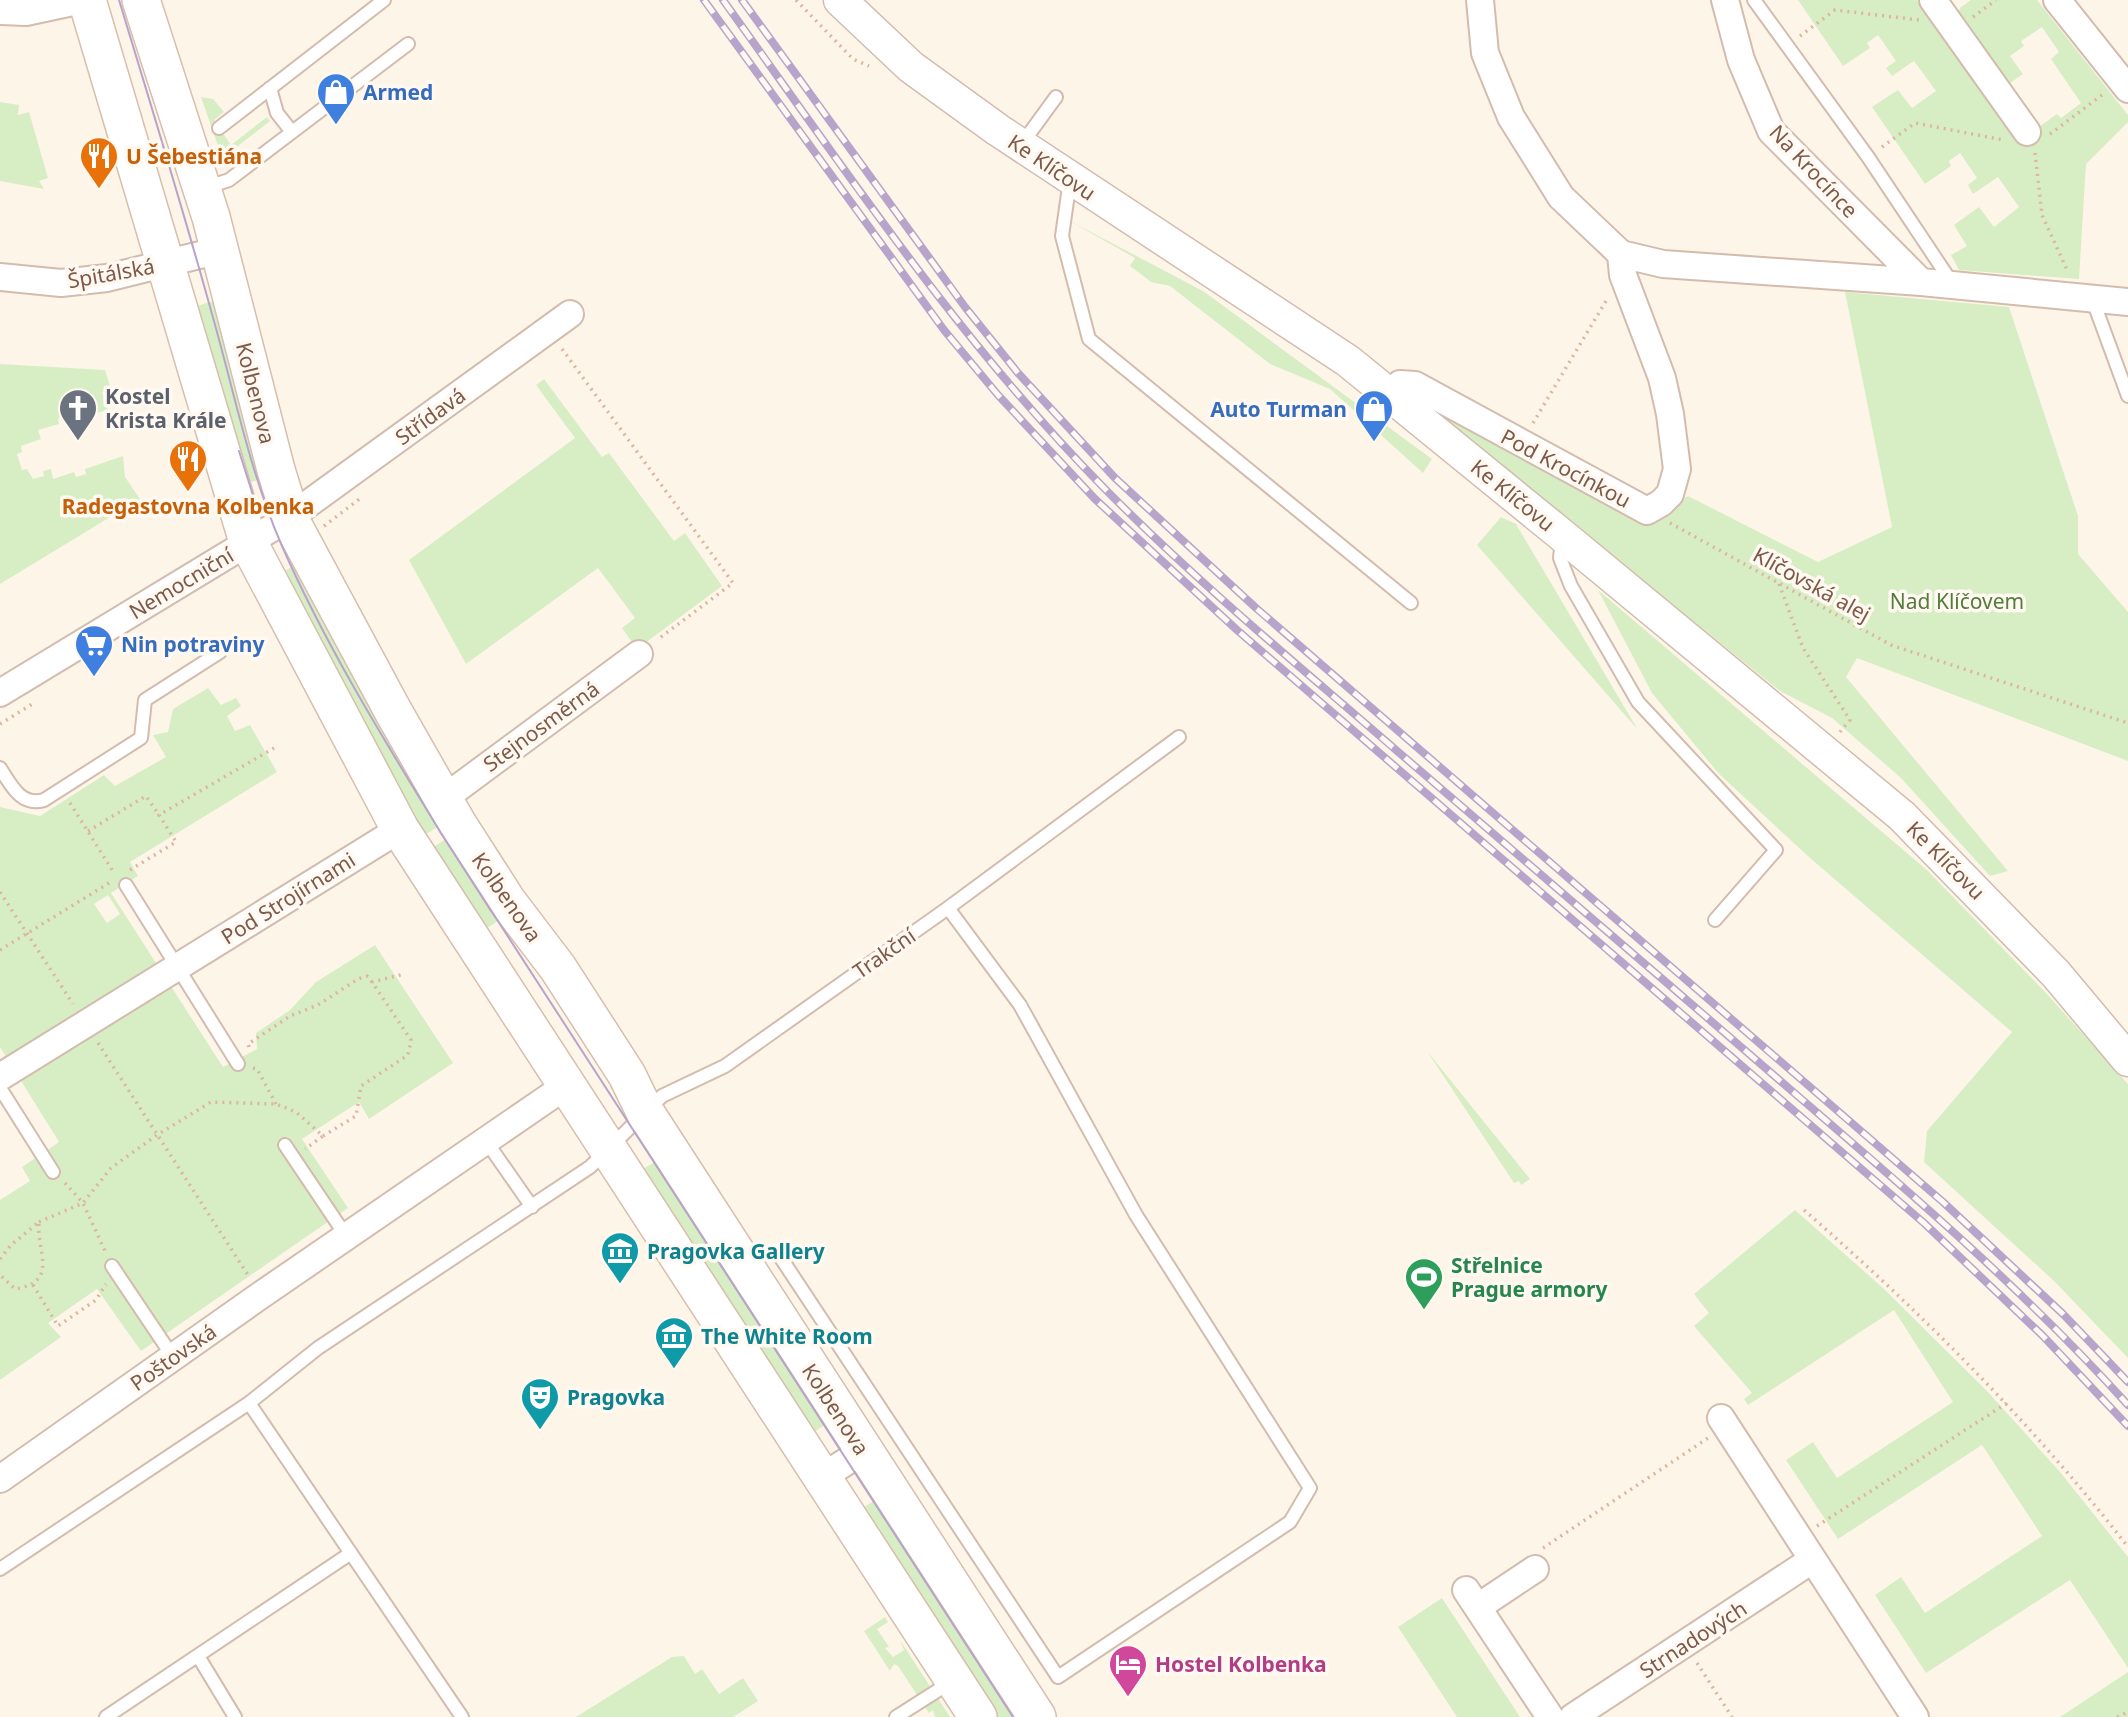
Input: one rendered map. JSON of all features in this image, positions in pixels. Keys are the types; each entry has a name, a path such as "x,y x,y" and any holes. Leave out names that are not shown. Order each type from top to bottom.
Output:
{"main road":[{"path":"87,0 163,264 248,542 400,829 599,1158 822,1478 978,1717"},
{"name":"Kolbenova","path":"141,0 220,250 290,517 330,597 443,799 507,901 558,968 627,1075 645,1112 1037,1717"}],"street":[{"path":"0,11 26,12 82,0"},
{"name":"Ke Klíčovu","path":"840,0 911,67 1020,146 1308,332 1563,536 1902,816 2056,974 2128,1060"},
{"name":"Pod Krocínkou","path":"1390,395 1400,384 1415,385 1647,511 1670,494 1677,468 1670,414 1662,378 1622,265 1561,197 1511,117 1485,53 1479,0"},
{"name":"Na Krocínce","path":"1725,0 1741,60 1772,131 1921,282"},
{"path":"1933,0 2028,139"},
{"path":"2057,0 2128,89"},
{"name":"Špitálská","path":"0,277 61,283 107,278 220,250"},
{"path":"1622,265 1663,264 1921,282 2128,302"},
{"name":"Střídavá","path":"290,517 570,314"},
{"name":"Nemocniční","path":"0,693 290,517"},
{"name":"Stejnosměrná","path":"443,799 639,654"},
{"name":"Pod Strojírnami","path":"0,1077 400,829"},
{"name":"Poštovská","path":"0,1479 261,1294 551,1096"},
{"path":"1724,1423 1915,1717"},
{"path":"822,1478 863,1451"},
{"name":"Strnadových","path":"1573,1717 1812,1560"},
{"path":"1535,1569 1472,1599 1549,1717"}],"lane":[{"path":"219,128 384,0"},
{"path":"1754,0 1874,165 1954,286"},
{"path":"201,189 229,180 408,44"},
{"path":"270,88 277,113 292,132"},
{"path":"1020,146 1056,97"},
{"path":"1070,180 1062,236 1089,339 1411,603"},
{"path":"2092,298 2128,396"},
{"path":"1563,536 1560,558 1571,586 1638,702 1776,850 1715,920"},
{"path":"0,768 18,795 27,800 44,800 141,738 145,700 220,652"},
{"name":"Trakční","path":"0,1569 248,1404 318,1348 532,1207 599,1158 662,1096 725,1066 948,908 1179,737"},
{"path":"126,885 237,1065"},
{"path":"781,1258 1058,1676 1290,1522 1310,1489 1136,1215 1020,1005 948,908"},
{"path":"0,1088 54,1172"},
{"path":"486,1141 532,1207"},
{"path":"285,1145 346,1236"},
{"path":"112,1266 173,1357"},
{"path":"248,1404 463,1717"},
{"path":"106,1717 351,1553"},
{"path":"198,1656 235,1717"},
{"path":"896,1717 954,1680"}],"path":[{"path":"1798,37 1835,10 1950,23"},
{"path":"1877,150 1915,123 2028,139 2101,96"},
{"path":"2028,139 2042,215 2069,275"},
{"path":"1520,444 1622,265"},
{"path":"561,349 733,583 639,654"},
{"path":"331,520 364,495"},
{"name":"Klíčovská alej","path":"1647,511 1891,645 2128,723"},
{"path":"1779,584 1803,648 1850,720 1840,732"},
{"path":"159,816 274,748"},
{"path":"0,950 117,878 62,789"},
{"path":"88,831 146,796 176,842 129,871"},
{"path":"0,891 261,1294"},
{"path":"372,982 404,974"},
{"path":"276,1104 257,1069 248,1044 290,1016 318,1005 358,979 368,976 411,1040 412,1048 408,1055 361,1086 356,1116 292,1157"},
{"path":"237,1065 257,1069"},
{"path":"0,1259 11,1245 40,1222 83,1203 111,1168 157,1135 211,1102 276,1104 296,1112 323,1136"},
{"path":"33,1285 58,1326 96,1300 112,1266 83,1203 54,1172"},
{"path":"1804,1210 1927,1322 2007,1403 2128,1547"},
{"path":"0,1275 15,1289 33,1285 40,1276 44,1259 38,1232 40,1222"},
{"path":"1798,1538 2007,1403"},
{"path":"1535,1569 1533,1554 1724,1423"},
{"path":"1684,1644 1732,1717"},
{"path":"2117,1717 2128,1712"}],"green space":[{"path":"1798,0 1917,0 2015,139 2022,139 2057,114 2061,118 2081,103 2051,59 2059,52 2042,27 2021,41 2024,46 2010,56 2023,74 2006,86 1955,19 1961,7 1971,0 2037,0 2128,115 2128,122 2086,164 2079,279 1959,270 1951,255 1967,246 1954,225 1979,207 1994,227 2019,207 1998,177 1973,194 1968,185 1977,178 1960,153 1949,161 1951,166 1925,184 1872,107 1898,90 1912,108 1936,91 1914,61 1892,76 1886,68 1896,61 1878,35 1867,43 1870,48 1843,66"},
{"path":"201,97 213,99 224,112 214,120 231,145 267,117 270,121 234,149 225,166"},
{"path":"0,102 19,105 18,115 29,112 48,178 39,181 44,189 0,181"},
{"path":"1068,220 1203,291 1432,459 1423,473 1330,389 1270,364 1170,286 1151,282 1130,266 1135,258"},
{"name":"Nad Klíčovem","path":"1845,292 2009,307 2078,516 2078,554 2128,612 2128,761 1857,658 1846,677 2008,871 1990,876 1901,778 1832,718 1780,691 1429,408 1442,407 1644,521 1688,496 1818,562 1892,527"},
{"path":"217,300 264,478 242,485 190,308"},
{"path":"0,364 105,370 111,389 102,392 108,410 70,420 68,415 58,418 59,424 38,430 41,439 21,446 22,452 17,454 22,470 27,469 33,479 44,476 43,471 51,469 53,479 74,472 76,477 86,474 85,469 123,456 125,477 140,499 0,584"},
{"path":"544,379 602,457 609,453 674,541 685,533 722,586 637,649 622,628 635,618 598,568 466,664 409,560 575,438 536,385"},
{"path":"1501,517 1516,524 1638,730 1477,545"},
{"path":"298,564 443,824 421,837 278,574"},
{"path":"1598,590 1928,871 2046,993 2128,1084 2128,1358 2054,1281 1924,1162 1927,1131 2012,1032 1810,858 1719,774 1652,693"},
{"path":"208,688 221,705 236,698 241,706 227,716 235,731 250,725 277,772 130,862 138,876 111,893 223,1067 257,1049 256,1033 290,1010 316,982 375,945 453,1063 369,1119 359,1102 302,1139 348,1208 141,1351 97,1289 48,1323 61,1337 0,1380 0,1200 30,1181 22,1167 59,1142 0,1047 0,807 40,816 104,775 115,786 166,757 153,735 168,732 173,709","holes":["108,895 120,914 107,923 94,904"]},
{"path":"451,836 505,916 480,933 428,850"},
{"path":"1427,1051 1530,1179 1521,1185 1519,1181 1514,1183"},
{"path":"658,1160 829,1422 810,1435 638,1172"},
{"path":"1795,1210 1883,1288 1988,1392 2060,1472 2128,1557 2128,1668 2070,1580 1926,1673 1875,1595 1901,1577 1925,1613 2042,1536 1982,1445 1838,1539 1786,1460 1813,1442 1837,1478 1953,1402 1894,1310 1748,1405 1744,1399 1752,1393 1694,1326 1709,1313 1694,1294"},
{"path":"878,1498 1022,1717 994,1717 860,1510"},
{"path":"1442,1598 1520,1717 1457,1717 1398,1627"},
{"path":"885,1617 888,1622 877,1629 889,1647 885,1648 893,1657 904,1650 900,1640 950,1717 935,1717 933,1710 929,1713 898,1666 894,1664 890,1671 864,1631"},
{"path":"684,1656 695,1674 702,1669 719,1694 743,1678 758,1701 733,1717 576,1717 672,1657"},
{"path":"2128,1672 2128,1717 2060,1717"}],"tram line":[{"path":"119,0 190,235 261,490 282,546 317,620 377,728 441,833 1013,1717"},
{"path":"239,451 258,511"}],"railway":[{"path":"704,0 944,330 998,395 1095,499 1237,630 1924,1223 2043,1336 2128,1426"},
{"path":"723,0 952,314 1001,374 1105,489 1248,622 1927,1208 2050,1323 2128,1405"},
{"path":"742,0 965,307 1018,373 1115,478 1256,608 1943,1202 2063,1314 2128,1382"}],"place":[{"name":"Armed","path":"336,126"},
{"name":"U Šebestiána","path":"99,190"},
{"name":"Kostel Krista Krále","path":"78,442"},
{"name":"Auto Turman","path":"1374,443"},
{"name":"Radegastovna Kolbenka","path":"188,493"},
{"name":"Nin potraviny","path":"94,678"},
{"name":"Pragovka Gallery","path":"620,1285"},
{"name":"Střelnice Prague armory","path":"1424,1311"},
{"name":"The White Room","path":"674,1370"},
{"name":"Pragovka","path":"540,1431"},
{"name":"Hostel Kolbenka","path":"1128,1698"}]}
